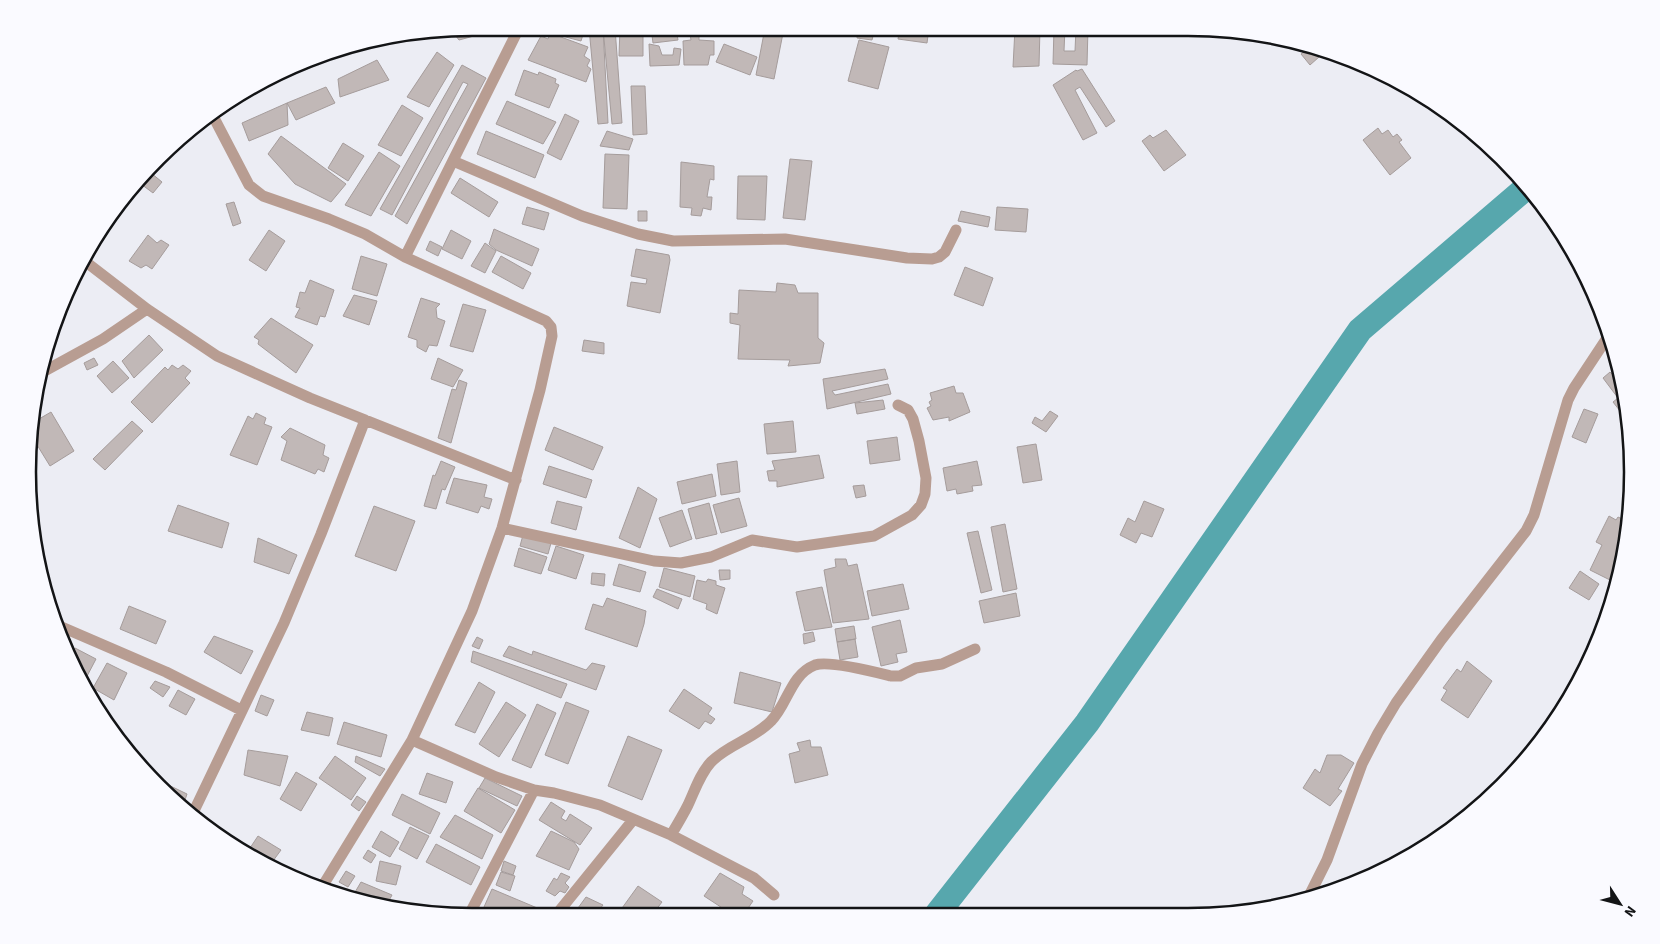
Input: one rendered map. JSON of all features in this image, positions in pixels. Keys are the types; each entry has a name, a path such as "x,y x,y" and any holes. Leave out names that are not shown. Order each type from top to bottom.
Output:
{"street":[{"path":"405,257 515,36"},
{"path":"215,120 249,185 262,196 329,219 365,234 405,257 546,321 551,327 552,336 540,390 516,480 502,528 472,611 412,740 325,882"},
{"path":"453,161 582,216 638,234 673,241 786,239 907,258 932,259 945,252 956,230"},
{"path":"89,264 146,309 217,356 310,398 516,480"},
{"path":"49,368 103,339 146,309"},
{"path":"1312,890 1327,860 1362,764 1378,733 1396,703 1441,640 1526,531 1534,515 1568,400 1604,342"},
{"path":"502,528 654,561 681,563 711,557 752,540 797,547 874,536 912,515 921,505 925,494 926,478 913,419 908,410 898,405"},
{"path":"195,808 284,623 365,420"},
{"path":"65,628 166,672 241,710"},
{"path":"671,836 701,774 724,751 750,738 766,727 776,714 793,684 815,665 824,663 891,676 900,676 916,668 942,664 975,649"},
{"path":"412,740 496,777 534,790 591,802 671,836 754,878 774,895"},
{"path":"473,908 534,790"},
{"path":"562,908 633,820"}],"building":[{"path":"474,36 459,40 456,37"},
{"path":"541,36 548,39 549,36 558,36 588,47 584,56 590,60 587,66 591,69 586,82 528,60"},
{"path":"562,36 583,36 581,41"},
{"path":"590,36 603,36 608,123 598,124"},
{"path":"604,36 616,36 622,123 612,124"},
{"path":"620,36 643,36 643,56 619,56"},
{"path":"652,36 677,36 678,40 653,43"},
{"path":"690,36 699,36 699,40 714,41 714,55 710,55 708,65 684,65 683,41 691,40"},
{"path":"763,36 782,36 774,79 756,75"},
{"path":"857,36 873,36 872,40 857,38"},
{"path":"899,36 928,36 927,43 898,39"},
{"path":"1015,36 1040,36 1039,66 1013,67"},
{"path":"1054,36 1065,36 1064,51 1075,51 1076,36 1088,36 1087,65 1053,64"},
{"path":"859,40 889,47 878,89 848,81"},
{"path":"649,44 659,46 662,55 673,55 674,48 681,49 679,65 650,66"},
{"path":"724,44 757,57 750,75 716,62"},
{"path":"437,52 454,65 429,107 407,97"},
{"path":"1304,52 1319,57 1310,65 1301,54"},
{"path":"377,60 389,80 340,97 338,79"},
{"path":"462,65 486,78 407,224 395,216 468,84 463,82 392,215 380,209"},
{"path":"1082,69 1115,121 1106,127 1080,87 1075,90 1097,133 1083,140 1053,85 1076,70"},
{"path":"524,70 538,75 539,72 556,79 555,83 559,85 549,108 515,95"},
{"path":"631,86 645,86 647,134 633,135"},
{"path":"326,87 335,103 296,120 287,103"},
{"path":"507,101 556,122 543,144 496,124"},
{"path":"287,103 288,125 249,141 242,123"},
{"path":"402,105 423,118 401,156 378,145"},
{"path":"565,114 579,121 561,160 547,153"},
{"path":"1378,128 1382,134 1388,130 1393,137 1397,134 1402,140 1399,142 1411,158 1390,175 1363,140"},
{"path":"1166,130 1186,155 1164,171 1142,141 1150,135 1153,138"},
{"path":"486,131 544,155 535,178 477,154"},
{"path":"607,131 633,139 629,150 600,146"},
{"path":"281,136 346,184 331,202 295,184 268,154"},
{"path":"343,143 364,156 348,181 328,168"},
{"path":"379,152 400,166 371,216 345,205"},
{"path":"605,154 629,155 627,209 603,208"},
{"path":"790,159 812,161 805,220 783,218"},
{"path":"681,162 714,166 714,180 710,179 707,197 712,197 711,210 703,208 701,216 691,215 692,208 680,207"},
{"path":"153,175 162,182 153,193 143,186"},
{"path":"738,176 767,176 765,220 737,219"},
{"path":"460,178 498,202 489,217 451,193"},
{"path":"234,202 241,223 233,226 226,204"},
{"path":"527,207 549,213 544,230 522,224"},
{"path":"997,207 1028,209 1026,232 995,230"},
{"path":"638,211 647,211 647,221 638,221"},
{"path":"961,211 990,217 988,227 958,221"},
{"path":"494,229 539,249 532,266 496,250 489,244"},
{"path":"269,230 285,241 266,271 249,260"},
{"path":"451,230 471,241 462,259 442,249"},
{"path":"148,235 157,243 161,240 169,245 152,269 146,265 141,268 129,261"},
{"path":"430,241 442,247 438,256 426,250"},
{"path":"485,243 496,251 485,273 471,266"},
{"path":"636,249 669,255 670,260 660,313 627,306 631,282 646,284 647,279 631,276"},
{"path":"361,256 387,264 377,296 352,289"},
{"path":"501,256 531,273 523,289 492,272"},
{"path":"965,267 993,278 983,306 954,295"},
{"path":"310,280 334,290 325,317 320,316 317,325 295,317 300,308 296,307 300,292 305,293"},
{"path":"777,283 795,285 798,293 818,293 818,338 824,343 820,363 788,366 790,360 738,359 740,325 730,323 730,313 738,314 739,290 776,292"},
{"path":"354,295 377,301 369,325 343,316"},
{"path":"421,298 440,304 436,308 437,318 445,321 437,346 429,345 426,352 417,347 417,340 408,337"},
{"path":"463,304 486,310 473,352 450,346"},
{"path":"271,318 313,345 296,373 258,344 259,340 254,337"},
{"path":"149,335 163,350 134,378 122,361"},
{"path":"584,340 604,343 604,354 582,351"},
{"path":"94,358 98,365 87,370 84,363"},
{"path":"438,358 463,370 453,387 431,379"},
{"path":"113,361 129,378 112,393 97,376"},
{"path":"172,365 178,369 183,365 191,371 185,378 190,383 152,423 131,402 165,367 168,370"},
{"path":"885,369 888,379 832,391 835,395 888,384 891,394 827,409 823,379"},
{"path":"1610,372 1612,374 1617,396 1603,378"},
{"path":"459,380 467,383 451,443 438,438 452,389 456,390"},
{"path":"954,386 956,393 963,393 970,412 949,421 949,417 933,420 927,408 931,406 929,402 932,400 930,393"},
{"path":"1617,399 1619,410 1613,402"},
{"path":"883,400 885,409 857,414 855,403"},
{"path":"1584,409 1598,414 1586,443 1572,437"},
{"path":"1050,411 1058,416 1046,432 1032,423 1035,417 1042,421"},
{"path":"51,412 74,451 50,466 37,445 40,419"},
{"path":"256,413 266,418 264,424 272,427 257,465 230,455 248,416 253,419"},
{"path":"132,421 143,431 105,470 93,459"},
{"path":"793,421 796,452 767,454 764,424"},
{"path":"554,427 603,447 593,470 545,450"},
{"path":"290,428 325,445 323,455 329,458 324,472 318,469 315,474 281,460 287,441 281,437"},
{"path":"897,437 900,460 870,464 867,441"},
{"path":"1036,444 1042,480 1023,483 1017,447"},
{"path":"819,455 824,478 777,487 777,481 769,481 767,471 775,470 772,461"},
{"path":"441,461 455,467 445,490 442,489 436,509 424,506 433,475 435,476"},
{"path":"737,461 740,492 721,495 717,464"},
{"path":"977,461 982,485 972,486 973,491 957,494 956,489 947,491 943,468"},
{"path":"549,466 592,480 586,498 543,484"},
{"path":"712,474 716,496 682,504 677,482"},
{"path":"454,478 487,485 484,497 492,499 489,509 481,506 478,513 446,503"},
{"path":"864,485 866,496 856,498 853,486"},
{"path":"638,487 657,499 640,548 619,538"},
{"path":"739,498 747,526 721,533 713,505"},
{"path":"557,501 582,507 576,530 551,523"},
{"path":"1144,501 1164,509 1152,537 1141,533 1136,543 1120,535 1128,518 1135,522"},
{"path":"709,503 717,534 696,539 688,509"},
{"path":"178,505 229,523 222,548 168,531"},
{"path":"374,506 415,521 396,571 355,556"},
{"path":"682,510 692,539 670,547 659,518"},
{"path":"1609,516 1616,520 1618,517 1621,518 1610,580 1590,570 1602,545 1596,542"},
{"path":"1005,524 1017,589 1003,592 991,527"},
{"path":"978,531 992,590 981,593 967,533"},
{"path":"523,535 551,543 548,554 520,546"},
{"path":"258,538 297,555 289,574 254,562"},
{"path":"556,546 584,555 576,579 548,570"},
{"path":"519,548 547,557 541,574 514,566"},
{"path":"835,559 846,559 848,566 857,564 869,619 833,623 824,570 836,567"},
{"path":"619,564 646,572 640,592 613,585"},
{"path":"664,568 695,576 690,597 659,587"},
{"path":"719,570 730,570 730,579 720,580"},
{"path":"1580,571 1599,584 1589,600 1569,588"},
{"path":"592,573 605,574 604,586 591,584"},
{"path":"708,579 716,581 716,585 725,588 717,614 706,609 707,604 693,599 697,580 706,582"},
{"path":"903,584 909,609 872,616 867,591"},
{"path":"822,587 832,627 805,631 796,592"},
{"path":"657,589 682,599 678,609 653,597"},
{"path":"1016,593 1020,616 984,623 979,601"},
{"path":"607,598 646,611 637,647 585,629 593,604 603,607"},
{"path":"129,606 166,621 156,644 120,629"},
{"path":"900,620 907,652 896,654 898,662 881,666 872,627"},
{"path":"854,626 856,639 837,642 835,629"},
{"path":"813,632 815,641 804,644 803,634"},
{"path":"214,636 253,651 241,674 204,652"},
{"path":"477,637 483,640 479,649 472,646"},
{"path":"855,639 858,657 840,660 837,642"},
{"path":"509,646 532,655 533,651 586,670 592,663 605,666 596,690 503,656"},
{"path":"75,648 96,659 87,676 81,665 74,650"},
{"path":"473,651 567,684 561,698 471,662"},
{"path":"1467,661 1492,681 1468,718 1441,700 1447,690 1443,688 1457,669 1461,672"},
{"path":"107,663 127,673 114,700 93,687"},
{"path":"740,672 781,683 772,712 734,703"},
{"path":"155,681 170,687 163,697 150,688"},
{"path":"479,682 495,692 475,733 455,725"},
{"path":"684,689 712,708 708,714 715,719 711,724 705,721 699,729 669,711"},
{"path":"178,690 195,699 186,715 169,706"},
{"path":"261,695 274,700 267,716 255,711"},
{"path":"506,702 526,715 499,757 479,744"},
{"path":"566,702 589,711 568,764 545,755"},
{"path":"537,704 556,713 531,768 512,760"},
{"path":"307,712 333,718 329,736 301,730"},
{"path":"344,722 387,735 381,757 337,744"},
{"path":"628,736 662,750 642,800 608,786"},
{"path":"810,740 811,747 821,747 828,775 795,783 789,754 800,751 797,743"},
{"path":"248,750 288,756 280,786 244,775"},
{"path":"1327,755 1341,755 1354,763 1338,789 1342,791 1330,806 1303,788 1315,769 1320,773"},
{"path":"335,756 366,778 351,800 319,778"},
{"path":"356,756 385,769 380,776 355,762"},
{"path":"296,772 317,784 301,811 280,799"},
{"path":"427,773 453,782 446,803 419,794"},
{"path":"485,778 522,796 517,806 479,788"},
{"path":"170,786 187,794 185,800"},
{"path":"478,788 515,810 501,833 464,811"},
{"path":"402,794 440,813 430,834 392,815"},
{"path":"357,796 366,802 359,811 351,805"},
{"path":"551,802 565,811 561,818 566,821 570,814 592,828 580,845 539,820"},
{"path":"455,815 493,835 482,859 440,837"},
{"path":"410,827 429,836 417,859 399,849"},
{"path":"381,831 399,842 390,857 372,847"},
{"path":"551,831 574,842 579,849 569,870 536,856"},
{"path":"258,836 281,850 274,860 251,847"},
{"path":"436,844 480,867 471,885 426,862"},
{"path":"368,850 376,855 371,863 363,858"},
{"path":"380,861 401,866 396,885 376,881"},
{"path":"504,861 516,866 513,875 501,871"},
{"path":"346,871 355,876 348,887 339,882"},
{"path":"501,872 515,876 510,891 496,885"},
{"path":"561,873 570,877 565,883 569,887 565,893 560,891 555,896 546,891 554,878 557,880"},
{"path":"720,873 744,887 742,894 753,901 748,908 722,908 704,896"},
{"path":"361,882 392,895 390,899 355,892"},
{"path":"638,886 662,902 657,908 622,908"},
{"path":"492,889 537,908 486,908 484,907"},
{"path":"586,897 603,905 601,908 578,908"}],"waterway":[{"path":"942,908 1087,723 1360,330 1521,192"}]}
